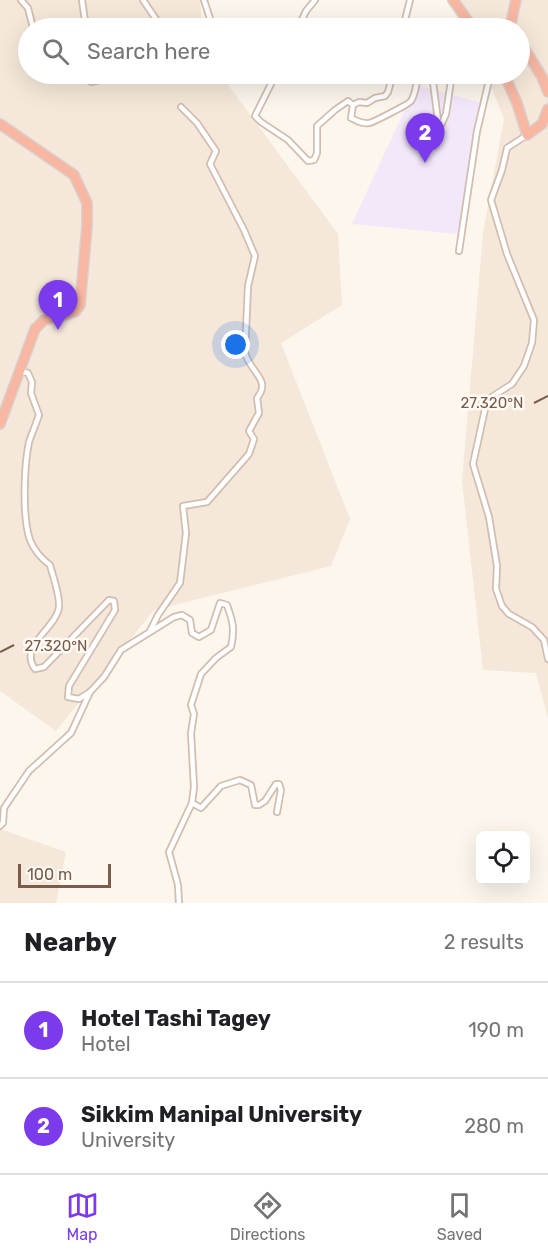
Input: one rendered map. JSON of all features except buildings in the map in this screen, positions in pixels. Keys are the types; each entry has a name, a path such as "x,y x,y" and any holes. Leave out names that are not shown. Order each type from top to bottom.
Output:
{"highway":[{"path":"453,0 466,18"},
{"path":"513,18 516,0"},
{"path":"530,58 548,92"},
{"path":"509,84 518,103 527,135 542,124 548,109"},
{"path":"0,124 74,175 87,203 80,305 75,312 44,320 34,329 0,424"}],"street":[{"path":"21,0 28,8 30,18"},
{"path":"82,0 85,18"},
{"path":"143,0 155,18"},
{"path":"204,0 210,18"},
{"path":"303,18 315,0"},
{"path":"406,18 410,0"},
{"path":"271,84 255,116 288,140 308,161 314,160 317,153 317,126 348,101 353,105"},
{"path":"353,105 359,102 367,103 385,96 390,84"},
{"path":"353,105 351,118 361,123 372,123 382,116 407,106 413,98 416,84"},
{"path":"433,84 438,121 441,125 446,114 450,84"},
{"path":"459,251 477,131 488,84"},
{"path":"148,633 180,583 186,533 183,506 207,502 249,454 254,439 249,431 259,413 257,398 263,391 263,381 248,362 245,353 248,286 255,256 210,165 216,151 197,123 181,107"},
{"path":"527,135 507,148 491,200 507,254 534,321 532,343 524,366 512,384 487,400 473,464 489,517 497,566 496,589 502,606 509,614 532,627 544,640 548,659"},
{"path":"20,371 28,374 32,381 31,393 39,415 29,441 26,523 34,548 51,565 59,605 57,615 38,638 31,652 31,663 35,669 44,668 109,600 114,601 115,610 69,686 68,697 79,699 90,692 104,677 121,650 174,617 182,615 190,620 192,633 199,637 211,630 220,603 227,605 231,617 234,631 231,647 216,658 201,674 191,705 194,714 191,733 194,787 192,803 169,852 179,903"},
{"path":"0,826 3,823 4,808 29,771 71,733 90,692"},
{"path":"192,803 201,808 221,786 240,780 251,785 253,801 255,805 259,805 265,801 276,784 279,784 281,790 277,812"}],"shaded area":[{"path":"0,0 200,0 201,18 18,18 18,84 227,84 338,234 342,305 281,343 350,519 331,566 154,610 56,731 0,691"},
{"path":"455,0 548,0 548,718 536,673 483,670 462,481 483,233 504,119 490,84 530,84 530,18 463,18"},
{"path":"416,85 482,103 457,234 352,224"},
{"path":"0,829 66,852 56,903 0,903"}],"place":[{"name":"Sikkim Manipal University","path":"425,163"},
{"name":"Hotel Tashi Tagey","path":"58,330"}]}
